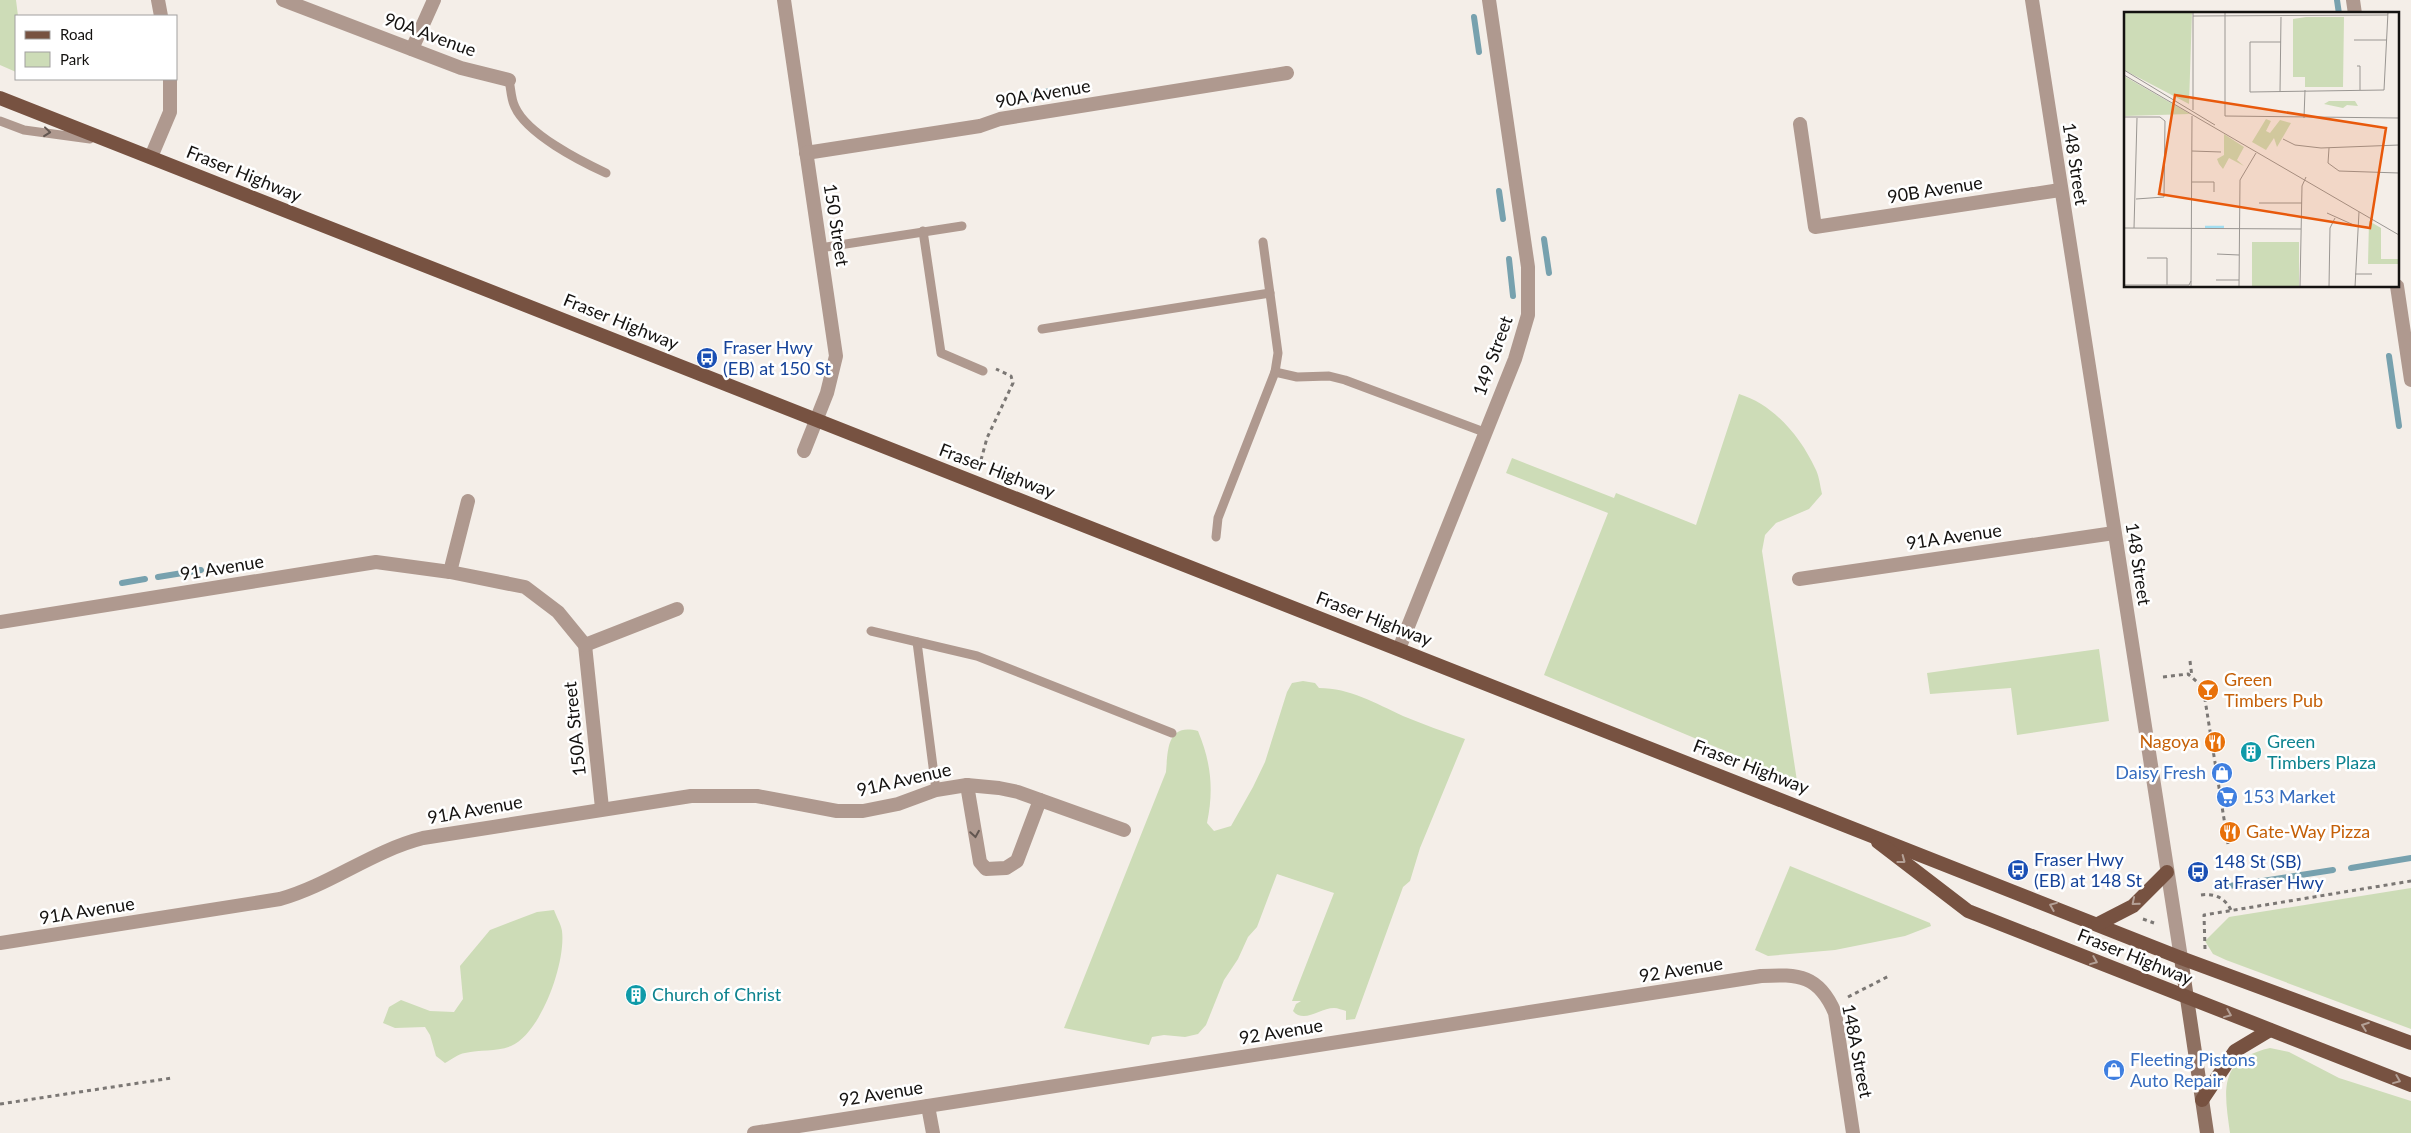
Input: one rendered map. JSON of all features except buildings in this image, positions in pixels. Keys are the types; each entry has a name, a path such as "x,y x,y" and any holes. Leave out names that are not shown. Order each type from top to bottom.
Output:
{"main road":[{"name":"Fraser Highway","path":"0,98 2181,958 2411,1043"},
{"name":"Fraser Highway","path":"0,106 34,111"},
{"name":"Fraser Highway","path":"1863,831 1968,911 2411,1085"},
{"path":"2098,924 2133,906 2167,872"},
{"name":"148 Street","path":"2181,958 2206,1133"},
{"path":"2202,1100 2235,1051 2270,1030"}],"street":[{"path":"158,0 160,15"},
{"name":"90A Avenue","path":"283,0 461,68 510,80"},
{"path":"412,49 434,0"},
{"name":"150 Street","path":"784,0 836,356 827,393 804,451"},
{"name":"149 Street","path":"1399,649 1484,432 1515,359 1522,337 1529,302 1526,249 1489,0"},
{"name":"148 Street","path":"2032,0 2060,190 2181,958"},
{"name":"90A Avenue","path":"806,154 980,126 1000,119 1287,73"},
{"path":"151,157 170,112 170,80"},
{"name":"90B Avenue","path":"1800,124 1815,227 2060,190"},
{"path":"2397,288 2411,380"},
{"path":"468,501 450,572 524,587 558,612 585,645 677,609"},
{"name":"91A Avenue","path":"1799,579 2114,533"},
{"name":"91 Avenue","path":"0,622 376,562 450,572"},
{"name":"150A Street","path":"585,645 602,808"},
{"name":"91A Avenue","path":"967,785 980,862 986,869 1006,868 1017,861 1040,800"},
{"name":"91A Avenue","path":"0,943 280,900 299,894 408,842 602,808 691,796 731,794 757,796 837,810 863,811 898,804 936,790 967,785 999,788 1040,800 1124,830"},
{"name":"92 Avenue","path":"754,1133 1761,976 1789,975 1813,982"},
{"name":"148A Street","path":"1813,982 1827,996 1834,1014 1853,1133"},
{"path":"928,1106 932,1133"}],"lane":[{"path":"510,80 515,108 531,126 568,154 606,173"},
{"name":"Fraser Highway","path":"0,121 24,130 68,134 118,144"},
{"path":"820,248 962,226"},
{"path":"923,231 941,354 983,371"},
{"path":"1216,537 1218,518 1275,372 1278,353 1263,242"},
{"path":"1042,329 1270,293"},
{"path":"1275,372 1297,377 1329,376 1345,380 1484,432"},
{"path":"871,631 977,656 1172,733"},
{"path":"917,642 936,790"}],"path":[{"path":"707,358 709,351"},
{"path":"980,460 987,438 1013,383 1011,376 996,369 983,371"},
{"path":"2190,660 2192,677"},
{"path":"2163,677 2188,674 2203,687 2228,844"},
{"path":"2208,953 2204,944 2204,914 2411,881"},
{"path":"2201,895 2214,895 2228,903 2231,910"},
{"path":"2142,919 2154,923"},
{"path":"1848,997 1889,976"},
{"path":"0,1104 172,1078"}],"green space":[{"path":"0,0 16,0 18,15 15,15 15,72 0,65"},
{"path":"1739,394 1763,405 1774,413 1793,433 1809,456 1816,471 1822,494 1809,509 1776,523 1765,535 1762,551 1797,781 1544,675 1608,513 1506,473 1512,458 1614,498 1616,493 1696,525"},
{"path":"2099,649 2109,721 2017,735 2011,688 1930,694 1927,673"},
{"path":"1303,681 1315,683 1319,688 1352,693 1403,716 1465,739 1420,848 1410,881 1403,887 1355,1019 1346,1020 1346,1011 1336,1008 1307,1016 1297,1015 1293,1011 1296,1004 1301,1001 1292,1001 1334,893 1277,874 1257,927 1248,937 1238,959 1224,980 1206,1025 1198,1034 1185,1037 1164,1035 1152,1037 1149,1045 1064,1028 1166,772 1167,755 1171,740 1175,734 1180,731 1198,731 1206,754 1210,776 1211,788 1207,823 1214,831 1231,826 1265,762 1287,692 1292,683"},
{"path":"1790,866 1930,923 1931,926 1905,936 1835,950 1768,956 1755,950"},
{"path":"2411,888 2411,1029 2226,960 2213,954 2205,941 2229,917"},
{"path":"554,910 562,931 560,961 556,978 541,1012 522,1039 511,1046 500,1049 462,1054 445,1063 436,1056 430,1035 425,1027 395,1028 383,1023 389,1007 401,1000 430,1011 454,1012 463,999 460,966 490,930 537,912"},
{"path":"2270,1048 2289,1052 2339,1078 2411,1101 2411,1133 2230,1133 2226,1103 2228,1078 2241,1060 2253,1053"}],"waterway":[{"path":"2337,0 2339,12"},
{"path":"1474,17 1479,52"},
{"path":"1034,94 1067,88"},
{"path":"1499,191 1503,219"},
{"path":"1544,239 1549,273"},
{"path":"1509,259 1513,296"},
{"path":"2389,356 2399,426"},
{"path":"158,577 201,570"},
{"path":"122,583 145,579"},
{"path":"2351,868 2411,858"},
{"path":"2223,887 2333,870"}],"place":[{"name":"Fraser Hwy (EB) at 150 St","path":"707,358"},
{"name":"Green Timbers Pub","path":"2208,690"},
{"name":"Nagoya","path":"2215,742"},
{"name":"Green Timbers Plaza","path":"2251,752"},
{"name":"Daisy Fresh","path":"2222,773"},
{"name":"153 Market","path":"2227,797"},
{"name":"Gate-Way Pizza","path":"2230,832"},
{"name":"Fraser Hwy (EB) at 148 St","path":"2018,870"},
{"name":"148 St (SB) at Fraser Hwy","path":"2198,872"},
{"name":"Church of Christ","path":"636,995"},
{"name":"Fleeting Pistons Auto Repair","path":"2114,1070"}]}
